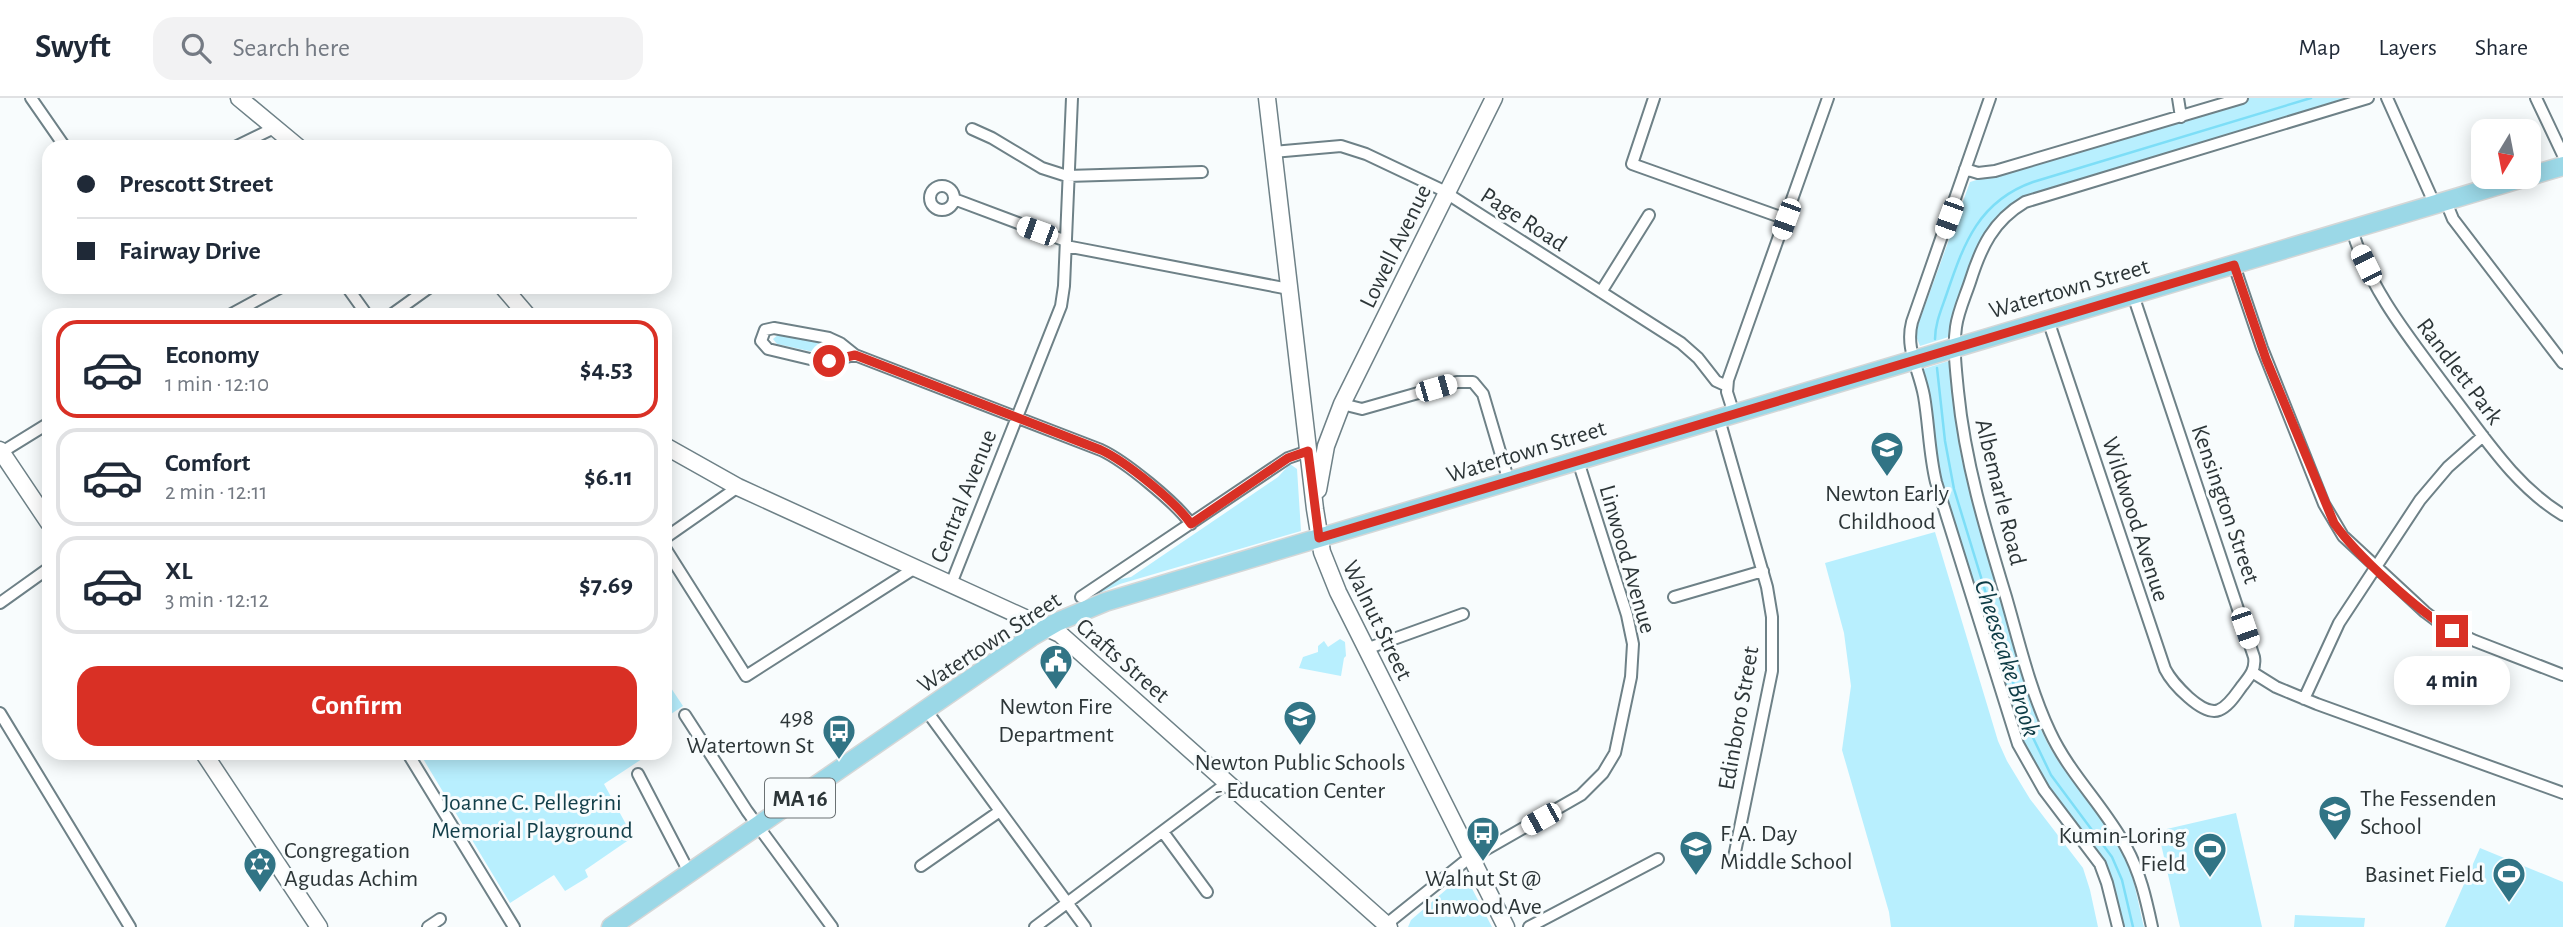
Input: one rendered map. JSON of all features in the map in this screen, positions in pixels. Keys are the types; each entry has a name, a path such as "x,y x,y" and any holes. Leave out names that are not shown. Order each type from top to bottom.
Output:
{"main road":[{"path":"239,98 290,140"},
{"name":"Walnut Street","path":"1267,98 1319,538 1335,585 1506,927"},
{"name":"Lowell Avenue","path":"1315,509 1325,451 1340,409 1494,98"},
{"name":"Watertown Street","path":"611,927 1048,627 1105,602 2563,166"},
{"path":"509,294 521,308"},
{"path":"1306,430 1327,423 1340,409"},
{"name":"Crafts Street","path":"672,450 738,487 1048,627 1064,637 1386,926"},
{"path":"2,458 42,513"},
{"path":"208,760 319,927"}],"street":[{"path":"32,98 60,140"},
{"name":"Central Avenue","path":"951,584 1059,315 1063,296 1072,98"},
{"path":"1654,98 1632,163 1786,219"},
{"path":"1727,386 1828,98"},
{"path":"1990,98 1912,321 1909,341 1924,397 1936,482 2012,729 2039,783 2100,864 2118,927"},
{"path":"2178,98 2181,117"},
{"path":"1965,169 1978,173 1995,171 2242,98"},
{"name":"Albemarle Road","path":"2152,927 2143,887 2130,854 2116,830 2067,764 2037,701 1973,487 1963,436 1955,348 1958,320 1980,252 1997,223 2015,208 2049,194 2368,98"},
{"path":"2387,98 2441,203 2561,356"},
{"path":"2536,98 2563,155"},
{"path":"249,140 274,128"},
{"path":"972,129 1041,168 1067,176 1202,172"},
{"name":"Page Road","path":"1273,152 1329,146 1353,148 1446,194 1687,347 1716,381 1727,386"},
{"path":"954,199 1066,244 1289,289"},
{"path":"1601,292 1650,215"},
{"name":"Randlett Park","path":"2352,230 2388,308 2522,484 2563,515"},
{"path":"2234,265 2266,359 2327,510 2343,536 2445,627 2563,675"},
{"path":"243,308 268,294"},
{"path":"401,308 420,294"},
{"name":"Kensington Street","path":"2133,295 2253,653 2255,663 2252,673"},
{"name":"Wildwood Avenue","path":"2048,320 2165,669 2173,681 2200,707 2213,711 2220,710 2227,704 2252,673"},
{"path":"855,355 829,361 810,359 768,349 761,341 765,330 774,328 829,338 855,355 1101,450 1118,459 1179,510 1191,524"},
{"path":"1340,409 1362,409 1457,382 1473,382 1483,394 1509,482"},
{"name":"Edinboro Street","path":"1727,386 1726,416 1772,617 1772,671 1733,862"},
{"path":"2,458 42,428"},
{"path":"2304,699 2339,623 2431,486 2483,436"},
{"path":"1081,597 1288,458 1308,451"},
{"name":"Linwood Avenue","path":"1386,926 1471,857 1587,791 1607,769 1618,742 1632,671 1631,632 1578,461"},
{"path":"672,533 738,487"},
{"path":"672,559 746,676 915,568"},
{"path":"1674,597 1763,571"},
{"path":"0,603 42,573"},
{"path":"1366,649 1463,614"},
{"path":"2252,673 2304,699 2563,793"},
{"path":"926,710 1085,927"},
{"path":"0,713 130,927"},
{"path":"685,715 758,827 832,927"},
{"path":"412,760 514,927"},
{"path":"638,774 690,874"},
{"path":"1035,927 1227,783"},
{"path":"921,866 1000,811"},
{"path":"1163,832 1207,892"},
{"path":"1529,927 1658,859"},
{"path":"428,927 440,919"}],"green space":[{"path":"2240,98 2366,98 2031,200 1991,231 1955,335 1920,346 1915,333 1970,182"},
{"path":"779,334 835,346 839,352 832,356 777,344 773,339"},
{"path":"1955,359 1956,419 1966,478 2019,666 2051,750 2109,827 2127,861 2144,927 2118,927 2102,869 2022,751 1936,482 1917,371"},
{"path":"1290,464 1297,469 1301,531 1120,584 1087,599 1116,580 1131,577 1278,477"},
{"path":"1935,532 1998,741 2030,799 2083,868 2098,927 1891,927 1842,750 1851,686 1844,633 1825,563"},
{"path":"1340,639 1345,642 1346,656 1341,676 1299,668 1303,657 1318,652 1318,646 1324,641 1328,647"},
{"path":"672,690 683,706 672,713"},
{"name":"Joanne C. Pellegrini Memorial Playground","path":"424,760 640,760 604,784 633,837 585,870 588,877 565,891 554,875 510,903"},
{"name":"Kumin-Loring Field","path":"2236,813 2262,927 2180,927 2158,831"},
{"name":"Basinet Field","path":"2480,848 2563,882 2563,927 2445,927"},
{"path":"1463,875 1492,927 1408,927 1411,920"},
{"path":"2295,915 2365,918 2364,927 2294,927"}],"waterway":[{"name":"Cheesecake Brook","path":"1935,339 1941,310 1967,241 1987,212 2014,190 2311,98"},
{"name":"Cheesecake Brook","path":"1937,368 1945,441 1954,489 2025,721 2051,775 2112,857 2122,880 2133,927"}],"place":[{"name":"Newton Early Childhood","path":"1887,478"},
{"name":"Newton Fire Department","path":"1056,691"},
{"name":"Newton Public Schools - Education Center","path":"1300,747"},
{"name":"498 Watertown St","path":"839,761"},
{"name":"The Fessenden School","path":"2335,842"},
{"name":"Walnut St @ Linwood Ave","path":"1483,863"},
{"name":"F. A. Day Middle School","path":"1696,877"},
{"name":"Kumin-Loring Field","path":"2210,879"},
{"name":"Congregation Agudas Achim","path":"260,894"},
{"name":"Basinet Field","path":"2509,904"}],"route":[{"path":"829,361 855,355 1101,450 1122,462 1179,510 1191,524 1288,458 1308,451 1319,538 2234,265 2266,359 2334,523 2348,542 2376,568 2431,617 2452,631"}]}
